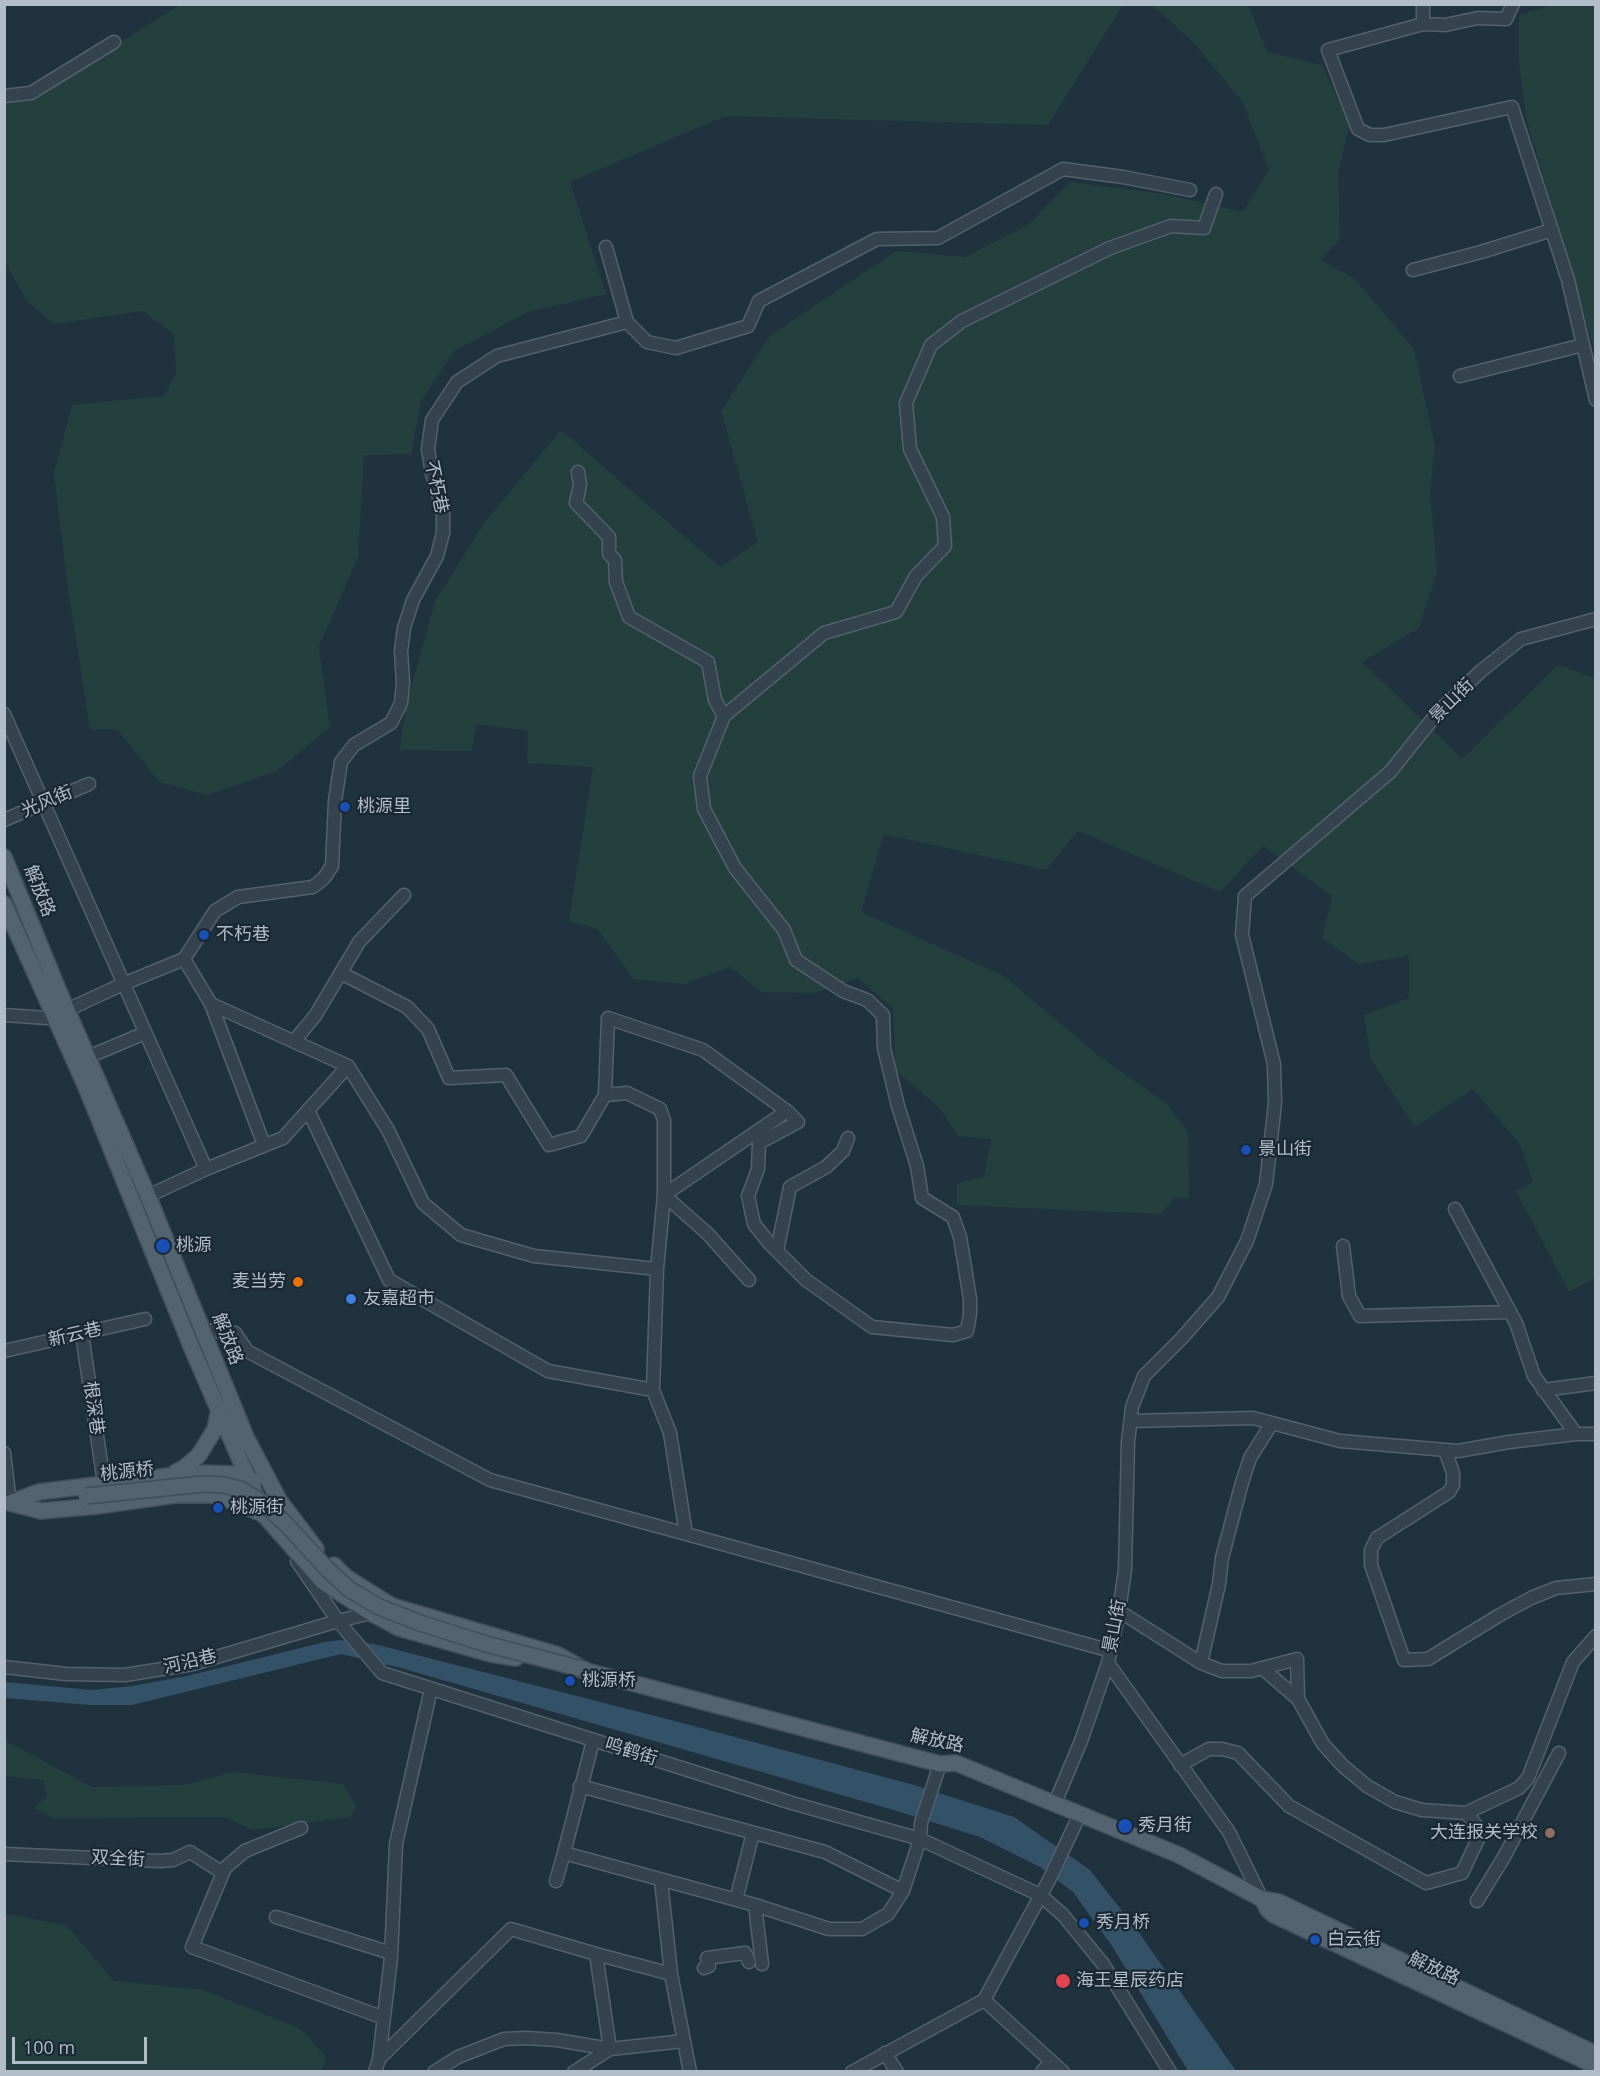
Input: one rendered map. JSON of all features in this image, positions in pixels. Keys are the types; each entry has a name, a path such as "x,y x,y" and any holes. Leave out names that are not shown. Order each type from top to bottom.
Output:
{"main road":[{"name":"解放路","path":"4,857 87,1087 193,1351 247,1478 264,1515 323,1582 399,1628 491,1654 586,1670 940,1764 956,1762 1179,1855 1262,1899 1279,1902 1596,2054"},
{"name":"解放路","path":"4,904 60,1012 88,1057 148,1196 246,1437 279,1500 317,1550 346,1577 392,1606 558,1655 586,1670"},
{"path":"168,1476 184,1468 200,1455 215,1429 219,1409"},
{"path":"246,1437 251,1459 247,1478"},
{"path":"7,1504 39,1492 210,1473 234,1474 247,1478 264,1487 279,1500"},
{"path":"7,1504 41,1511 97,1506 235,1484 247,1478"},
{"name":"桃源桥","path":"7,1504 202,1484 224,1485 240,1489 271,1510 328,1570 350,1589 379,1607 486,1644 586,1670"},
{"path":"175,1495 211,1495 239,1503 264,1515"},
{"name":"解放路","path":"1262,1899 1274,1915 1596,2066"}],"street":[{"path":"1423,4 1423,24"},
{"path":"1513,4 1506,19 1478,18 1445,25 1423,24 1328,50 1358,129 1370,135 1384,135 1512,107 1568,280 1596,400"},
{"path":"4,96 31,93 114,42"},
{"path":"606,247 627,322 647,342 675,348 748,326 759,301 877,239 938,238 1062,168 1190,190"},
{"path":"341,973 407,1007 428,1029 449,1078 506,1075 549,1145 581,1137 605,1095 609,1018 703,1050 787,1111 798,1122 759,1143 758,1170 748,1196 754,1224 777,1251 806,1280 872,1327 953,1335 967,1331 970,1299 960,1237 953,1217 922,1198 917,1166 898,1107 884,1048 883,1015 867,1000 843,991 796,960 784,930 735,868 704,809 700,776 724,716 825,633 896,612 916,576 945,546 943,517 910,449 906,403 931,345 962,321 1110,248 1171,226 1204,228 1216,194"},
{"path":"1413,270 1552,230"},
{"name":"不朽巷","path":"184,959 215,911 238,897 313,887 324,878 332,866 335,801 341,762 354,745 391,723 401,703 403,683 401,651 404,628 413,600 437,556 443,533 443,512 432,474 428,449 432,420 457,382 497,356 627,322"},
{"path":"1460,376 1583,345"},
{"path":"578,472 580,485 576,503 609,537 609,554 615,560 616,582 629,617 708,662 715,700 724,716"},
{"name":"景山街","path":"1055,1803 1082,1741 1109,1657 1119,1611 1125,1570 1132,1407 1144,1376 1218,1297 1247,1241 1266,1184 1275,1103 1274,1064 1242,935 1245,896 1390,772 1439,711 1482,670 1513,645 1521,639 1596,619"},
{"path":"4,714 206,1169"},
{"name":"光风街","path":"4,820 89,784"},
{"path":"294,1041 315,1016 359,942 404,895"},
{"path":"4,1015 47,1018 184,959 211,1004 264,1146"},
{"path":"211,1004 348,1066 388,1130 423,1203 461,1235 534,1256 657,1269"},
{"path":"88,1057 145,1034"},
{"path":"148,1196 206,1169 283,1138 348,1066"},
{"path":"605,1095 627,1093 660,1109 664,1120 664,1194 657,1269 653,1390 670,1433 686,1534"},
{"path":"308,1110 389,1280 548,1371 653,1390"},
{"path":"664,1194 787,1111"},
{"path":"777,1251 790,1188 826,1167 843,1151 848,1138"},
{"path":"664,1194 708,1234 749,1280"},
{"path":"1455,1209 1516,1323 1534,1376 1576,1434"},
{"path":"1343,1246 1349,1296 1360,1316 1510,1312"},
{"name":"新云巷","path":"4,1351 145,1319"},
{"path":"202,1330 236,1333 247,1351 489,1480 686,1534 1109,1657 1180,1765 1229,1832 1262,1899"},
{"name":"根深巷","path":"82,1334 104,1483"},
{"path":"1543,1390 1596,1383"},
{"path":"1131,1421 1253,1418 1340,1441 1458,1451 1509,1442 1576,1434 1596,1434"},
{"path":"1201,1663 1219,1584 1222,1558 1241,1486 1250,1458 1272,1423"},
{"path":"1445,1450 1453,1473 1453,1485 1449,1492 1377,1538 1371,1550 1371,1565 1404,1660 1428,1659 1498,1616 1531,1598 1556,1588 1596,1584"},
{"path":"4,1453 7,1504"},
{"name":"鸣鹤街","path":"280,1535 338,1621 382,1673 792,1803 920,1839 1040,1895 1063,1915 1103,1964 1170,2072"},
{"path":"1119,1611 1201,1663 1222,1671 1251,1671 1297,1659 1298,1700"},
{"name":"河沿巷","path":"4,1667 66,1674 125,1675 193,1664 371,1613"},
{"path":"1262,1668 1298,1700 1323,1744 1343,1766 1367,1786 1395,1802 1413,1808 1466,1813 1519,1788 1528,1778 1573,1662 1596,1636"},
{"path":"377,2066 391,1953 396,1844 431,1689"},
{"path":"555,1881 593,1740"},
{"path":"1180,1765 1209,1749 1238,1753 1289,1806 1426,1883 1462,1873 1479,1837 1477,1826 1466,1813"},
{"path":"1477,1901 1504,1857 1559,1753"},
{"path":"564,1853 755,1905 829,1929 862,1929 888,1914 903,1891 940,1764"},
{"path":"580,1786 825,1852 903,1891"},
{"path":"852,2072 984,2000 1049,1880 1080,1814"},
{"path":"301,1828 245,1851 225,1868 192,1947 384,2018"},
{"path":"736,1900 753,1833"},
{"name":"双全街","path":"4,1854 160,1861 173,1860 190,1852 223,1873"},
{"path":"661,1880 671,1974 690,2072"},
{"path":"755,1905 762,1964"},
{"path":"276,1917 391,1953"},
{"path":"377,2066 511,1929 540,1932 596,1954 671,1974"},
{"path":"704,1968 709,1966 707,1958 745,1953 748,1962"},
{"path":"596,1954 610,2049"},
{"path":"984,2000 1063,2072"},
{"path":"434,2072 458,2057 504,2039 557,2040 610,2049 684,2041"},
{"path":"574,2072 610,2049"},
{"path":"885,2053 897,2072"},
{"path":"1042,2072 1051,2061"}],"green space":[{"path":"180,5 1123,5 1048,125 725,116 570,182 606,294 528,312 454,351 421,401 411,454 364,455 358,557 319,647 330,727 277,771 207,795 159,782 117,729 90,729 67,581 54,473 72,405 164,396 176,373 174,334 143,311 53,324 26,300 5,262 4,102 27,100"},
{"path":"1152,5 1248,5 1267,52 1322,65 1350,124 1338,173 1340,239 1320,260 1355,279 1414,349 1435,446 1430,490 1437,572 1419,628 1362,662 1462,759 1558,665 1595,678 1595,1278 1569,1292 1516,1191 1533,1182 1520,1144 1473,1089 1415,1127 1371,1060 1364,1015 1409,998 1409,956 1359,964 1322,938 1332,896 1263,846 1220,892 1078,831 1046,870 884,834 861,912 1004,976 1099,1056 1166,1103 1188,1132 1189,1198 1174,1198 1161,1214 957,1205 957,1183 984,1177 991,1139 958,1136 939,1107 896,1071 893,1009 858,978 814,993 762,992 730,967 684,984 633,979 597,928 569,921 593,767 527,763 528,731 476,724 472,751 400,750 405,710 435,601 485,522 561,430 720,567 758,542 721,411 770,336 897,251 965,257 1028,225 1070,182 1164,194 1243,212 1269,170 1243,103 1194,43"},
{"path":"1553,5 1595,5 1595,352 1526,118 1519,62 1519,15"},
{"path":"4,1740 92,1787 185,1785 232,1772 343,1784 356,1806 351,1817 253,1830 225,1817 53,1818 34,1808 47,1796 43,1780 5,1776"},
{"path":"7,1914 67,1926 114,1981 203,1990 301,2029 326,2057 322,2071 5,2071 4,1916"}],"water":[{"path":"341,1640 374,1644 690,1725 914,1785 1014,1817 1090,1870 1137,1930 1236,2071 1188,2071 1112,1946 1073,1892 1040,1867 980,1837 897,1811 401,1668 341,1654 132,1705 90,1705 5,1698 5,1682 92,1690 132,1686 187,1676"}],"place":[{"name":"桃源里","path":"345,807"},
{"name":"不朽巷","path":"204,935"},
{"name":"景山街","path":"1246,1150"},
{"name":"桃源","path":"163,1246"},
{"name":"麦当劳","path":"298,1282"},
{"name":"友嘉超市","path":"351,1299"},
{"name":"桃源街","path":"218,1508"},
{"name":"桃源桥","path":"570,1681"},
{"name":"秀月街","path":"1125,1826"},
{"name":"大连报关学校","path":"1550,1833"},
{"name":"秀月桥","path":"1084,1923"},
{"name":"白云街","path":"1315,1940"},
{"name":"海王星辰药店","path":"1063,1981"}]}
